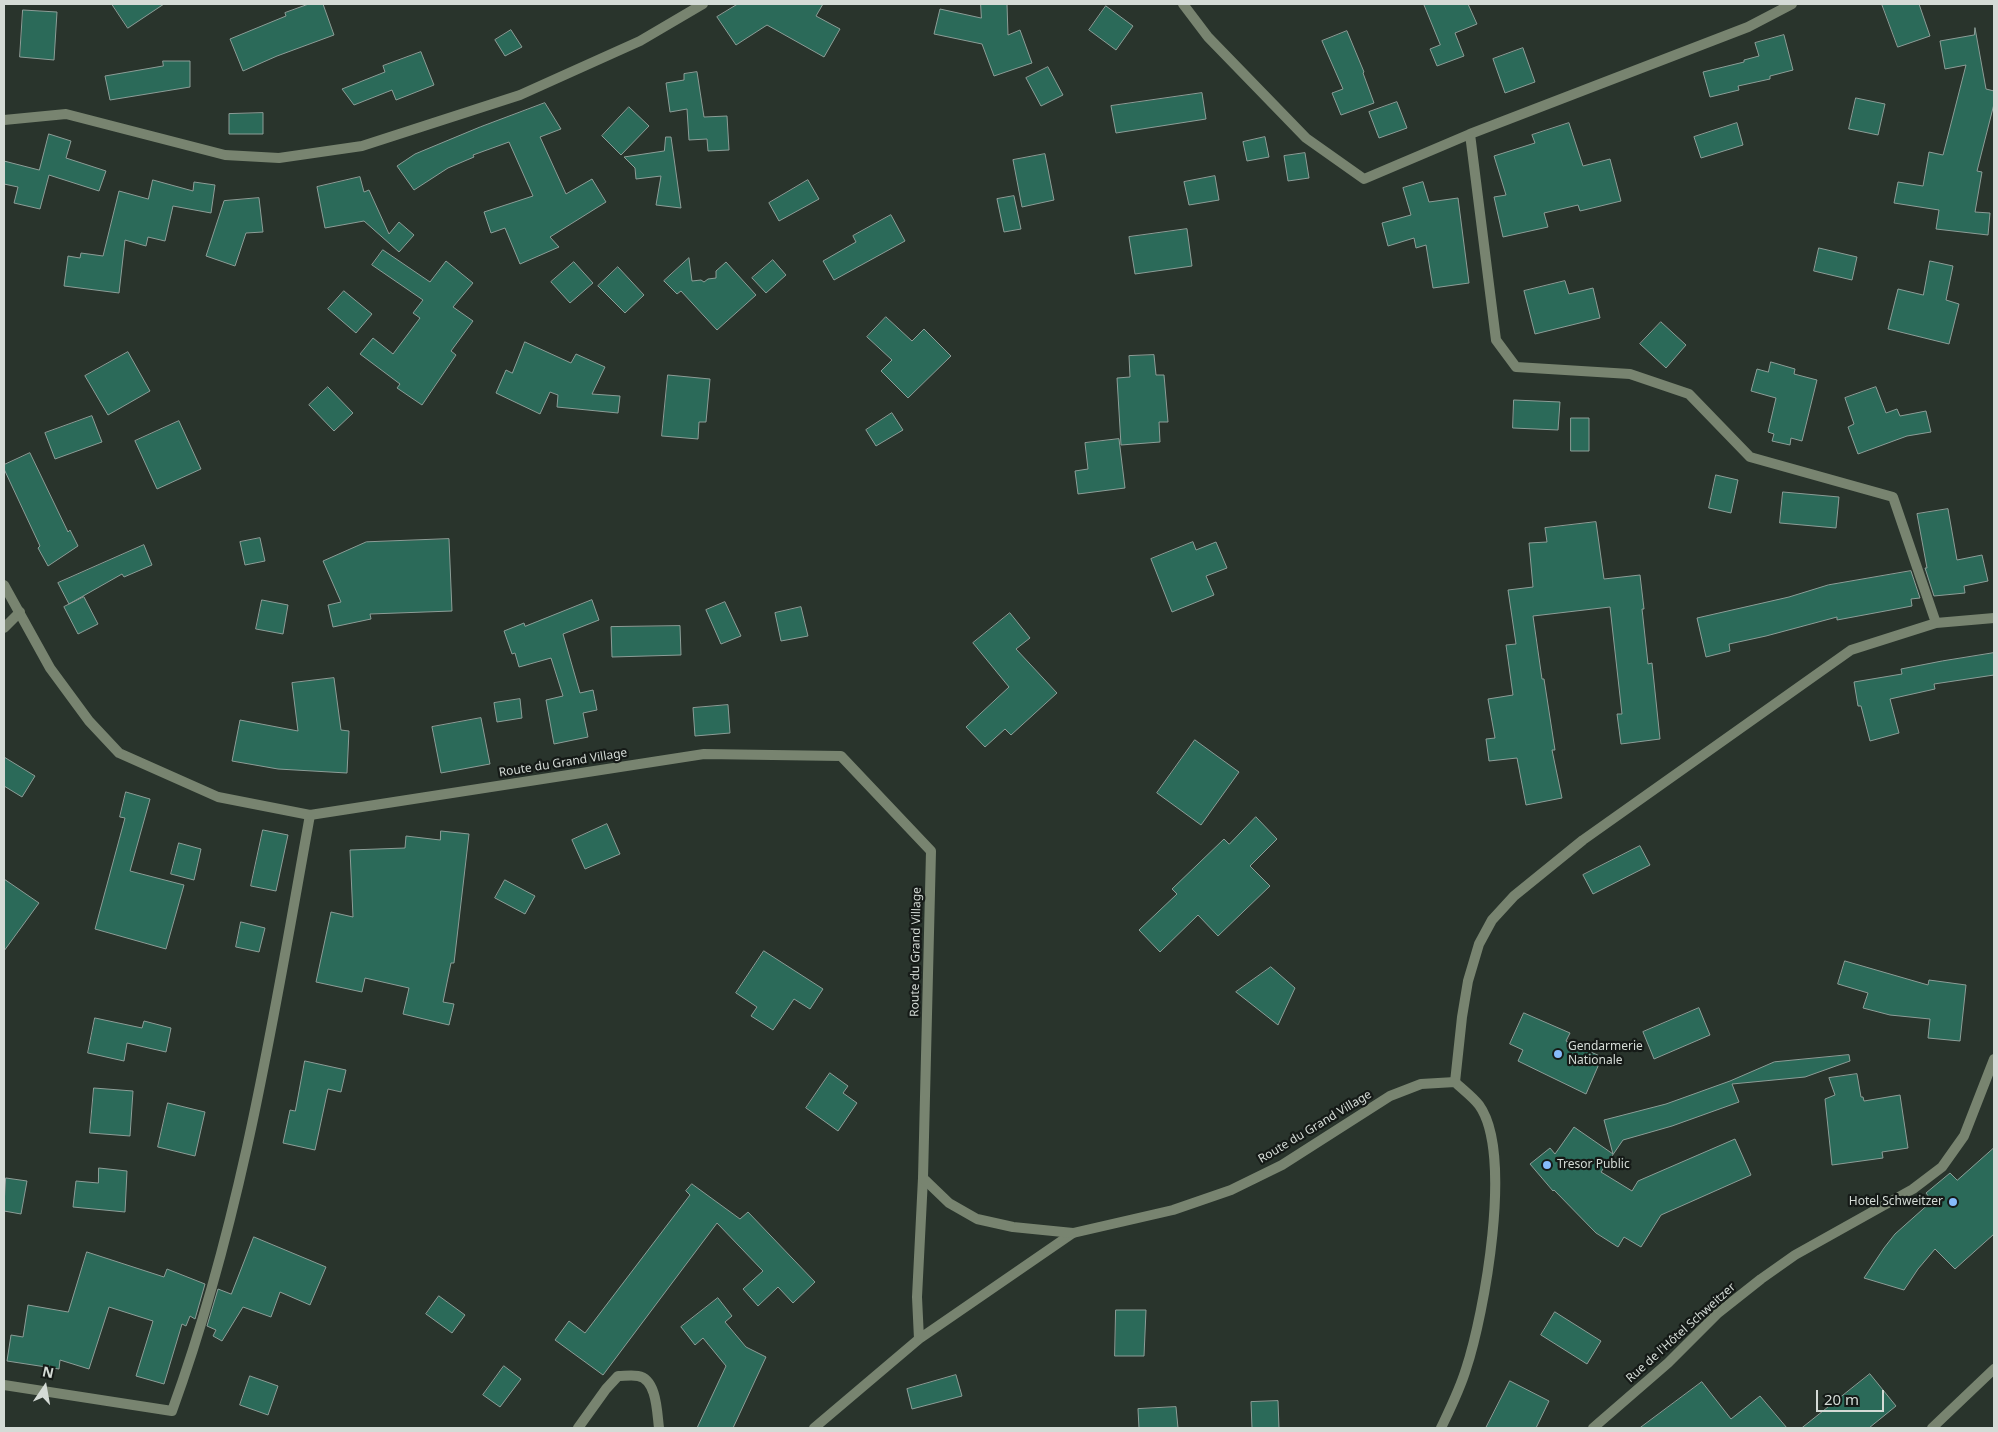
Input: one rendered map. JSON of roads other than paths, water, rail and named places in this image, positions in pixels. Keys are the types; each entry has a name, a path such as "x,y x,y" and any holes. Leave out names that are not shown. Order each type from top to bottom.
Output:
{"street":[{"path":"4,120 66,114 225,155 280,158 362,146 520,95 640,41 703,4"},
{"path":"1183,4 1208,37 1306,138 1364,179 1470,134 1748,27 1792,4"},
{"path":"1470,134 1496,340 1516,367 1630,374 1689,394 1750,457 1893,497 1936,623"},
{"name":"Route du Grand Village","path":"4,584 50,668 89,721 119,753 218,797 310,815 704,754 841,756 931,851 923,1178 949,1203 976,1219 1013,1227 1073,1232 1174,1210 1231,1190 1282,1165 1390,1096 1420,1084 1455,1082"},
{"path":"4,628 20,612"},
{"path":"1441,1428 1466,1369 1483,1302 1492,1247 1495,1196 1494,1150 1491,1134 1480,1106 1455,1082 1468,980 1479,944 1492,920 1514,896 1583,840 1851,650 1936,623 1994,618"},
{"path":"4,1385 172,1411 193,1353 225,1241 267,1054 310,815"},
{"name":"Rue de l'Hôtel Schweitzer","path":"1593,1428 1668,1363 1718,1313 1762,1279 1795,1255 1913,1190 1942,1167 1964,1136 1994,1059"},
{"path":"918,1340 917,1297 923,1178"},
{"path":"814,1428 918,1340 1073,1232"},
{"path":"1932,1428 1994,1369"},
{"path":"578,1428 606,1389 618,1376 640,1376 648,1381 656,1398 659,1428"}],"place":[{"name":"Gendarmerie Nationale","path":"1558,1054"},
{"name":"Tresor Public","path":"1547,1165"},
{"name":"Hotel Schweitzer","path":"1953,1202"}]}
